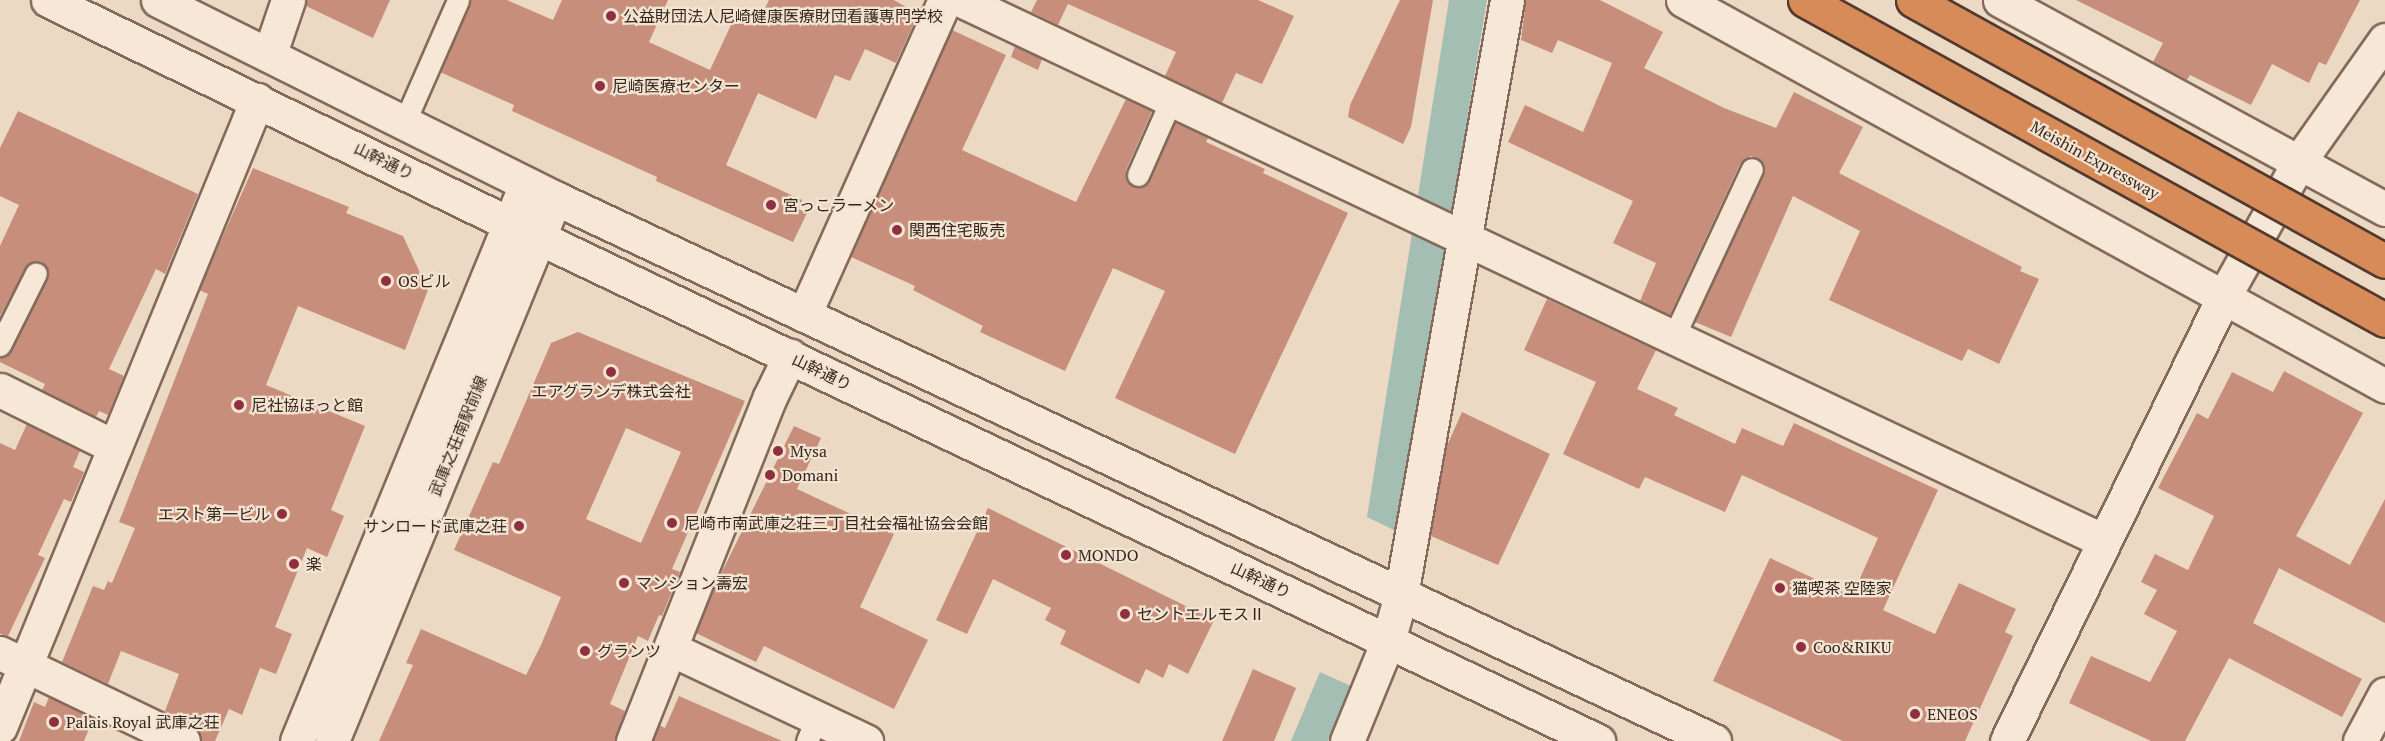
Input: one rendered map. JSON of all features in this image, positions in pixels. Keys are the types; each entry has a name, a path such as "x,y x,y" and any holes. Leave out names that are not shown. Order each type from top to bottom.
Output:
{"highway":[{"name":"Meishin Expressway","path":"1805,0 2385,320"},
{"path":"1914,0 2385,261"}],"street":[{"name":"山幹通り","path":"48,0 539,238 1598,741"},
{"path":"158,0 270,53 555,198 1714,741"},
{"path":"270,53 288,0"},
{"path":"804,315 945,0"},
{"path":"961,0 1415,212 2102,540"},
{"path":"1347,741 1388,641 1401,595 1459,233 1507,0"},
{"path":"1683,0 2385,386"},
{"path":"2000,0 2144,80 2301,160 2385,209"},
{"path":"2007,741 2102,540 2223,298 2301,160 2385,40"},
{"path":"0,727 13,659 115,447 257,100"},
{"name":"武庫之荘南駅前線","path":"297,741 526,184"},
{"name":"武庫之荘南駅前線","path":"332,741 555,198"},
{"path":"633,741 770,397 790,356"},
{"path":"0,390 115,447"},
{"path":"671,649 812,729 866,741"},
{"path":"13,659 183,741"},
{"path":"2360,741 2385,694"}],"lane":[{"path":"405,121 458,0"},
{"path":"1138,175 1172,98"},
{"path":"1674,336 1752,169"},
{"path":"0,345 36,273"}],"shaded area":[{"path":"1449,0 1487,0 1398,532 1367,517"},
{"path":"1320,672 1351,686 1328,741 1291,741"}],"building":[{"path":"306,0 390,0 373,38 306,6"},
{"path":"471,0 507,0 553,20 562,0 668,0 649,42 710,70 738,10 759,20 769,0 894,0 918,14 896,63 865,49 850,81 835,75 816,119 758,93 726,165 802,200 798,209 807,213 793,242 656,181 657,177 512,111 514,105 440,72"},
{"path":"1037,0 1258,0 1294,16 1262,84 1236,73 1222,103 1165,76 1176,52 1068,4 1058,25 1031,12"},
{"path":"1400,0 1433,0 1411,127 1403,144 1348,117 1350,105"},
{"path":"1526,0 1600,0 1663,32 1644,68 1724,108 1776,128 1794,92 1863,127 1839,173 2022,267 2020,271 2039,279 1999,364 1968,349 1962,361 1829,300 1860,231 1793,196 1731,337 1695,322 1764,174 1763,162 1751,156 1740,164 1670,315 1640,301 1656,263 1613,243 1633,201 1508,142 1525,105 1583,132 1612,63 1558,40 1552,53 1521,40"},
{"path":"2076,0 2360,0 2326,65 2319,62 2309,83 2272,64 2251,105 2190,75 2187,80 2153,62 2163,43"},
{"path":"952,30 1006,55 962,150 1076,202 1126,99 1152,111 1126,170 1127,182 1132,186 1140,188 1149,181 1175,122 1208,138 1206,142 1265,169 1263,173 1348,213 1235,454 1115,398 1165,291 1113,268 1065,371 980,332 983,326 913,290 915,286 851,257"},
{"path":"1015,46 1042,59 1038,70 1011,57"},
{"path":"18,111 198,194 165,274 156,269 109,369 124,376 108,415 99,411 96,417 42,390 45,384 0,362 0,358 11,351 49,273 42,262 29,263 0,316 0,246 19,205 0,196 0,148"},
{"path":"253,168 349,207 346,213 403,236 428,290 405,350 298,306 266,385 365,426 331,510 344,516 327,557 307,548 275,627 292,634 276,674 260,668 242,715 229,709 215,741 202,741 192,724 165,711 179,674 121,651 108,684 62,662 93,586 104,590 108,581 112,583 135,528 119,522 208,294 199,290"},
{"path":"1547,299 1656,350 1637,389 1678,408 1674,415 1735,444 1742,428 1783,446 1794,423 1938,490 1883,610 1935,634 1959,583 2016,609 2005,632 2013,636 1965,741 1843,741 1713,681 1770,558 1852,596 1878,538 1742,475 1725,512 1645,477 1639,489 1563,454 1596,382 1524,350"},
{"path":"578,332 745,401 672,569 680,572 662,616 659,615 648,641 638,636 610,704 625,711 615,741 379,741 413,665 406,663 421,629 526,675 541,645 561,597 454,550 493,462 499,464 551,343","holes":["626,428 681,452 641,543 586,519"]},
{"path":"2284,371 2363,413 2296,536 2350,565 2385,499 2385,623 2279,568 2253,623 2362,679 2342,717 2229,658 2185,741 2151,741 2069,703 2091,656 2150,682 2177,631 2144,614 2157,590 2141,582 2155,554 2188,570 2214,516 2158,488 2197,413 2208,419 2232,372 2273,392"},
{"path":"1462,412 1550,454 1498,565 1431,536 1446,448"},
{"path":"27,424 80,451 73,467 84,472 71,502 64,499 38,555 45,558 8,636 0,634 0,443 15,450"},
{"path":"794,426 821,438 797,489 894,534 860,607 928,640 894,709 764,646 756,662 696,633 714,588"},
{"name":"セントエルモスⅡ","path":"988,508 1214,620 1188,674 1169,664 1163,678 1146,669 1139,684 1060,644 1066,631 1045,620 1051,608 993,579 967,634 936,620"},
{"path":"1253,669 1296,688 1274,741 1222,741"},
{"path":"679,696 782,741 653,741 659,725 665,728"},
{"name":"Palais Royal 武庫之荘","path":"49,697 93,719 84,741 19,741 34,702 45,707"}],"place":[{"name":"公益財団法人尼崎健康医療財団看護専門学校","path":"611,16"},
{"name":"尼崎医療センター","path":"600,86"},
{"name":"宮っこラーメン","path":"771,205"},
{"name":"関西住宅販売","path":"897,230"},
{"name":"OSビル","path":"386,281"},
{"name":"エアグランデ株式会社","path":"611,372"},
{"name":"尼社協ほっと館","path":"239,405"},
{"name":"Mysa","path":"778,451"},
{"name":"Domani","path":"770,475"},
{"name":"エスト第一ビル","path":"282,514"},
{"name":"尼崎市南武庫之荘三丁目社会福祉協会会館","path":"672,523"},
{"name":"サンロード武庫之荘","path":"519,526"},
{"name":"MONDO","path":"1066,555"},
{"name":"楽","path":"294,564"},
{"name":"マンション壽宏","path":"624,583"},
{"name":"猫喫茶 空陸家","path":"1780,588"},
{"name":"セントエルモスⅡ","path":"1125,614"},
{"name":"Coo&RIKU","path":"1801,647"},
{"name":"グランツ","path":"585,651"},
{"name":"ENEOS","path":"1915,714"},
{"name":"Palais Royal 武庫之荘","path":"54,722"}]}
